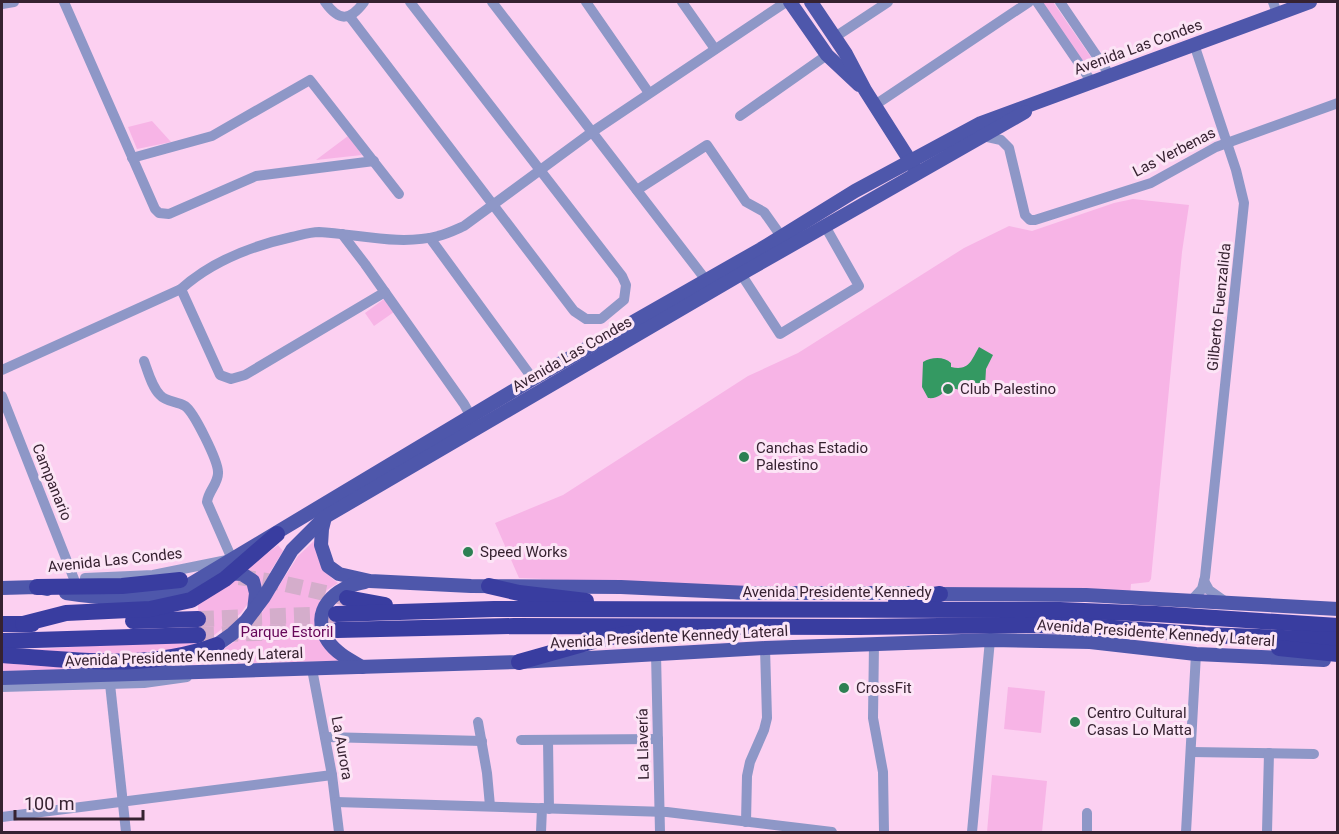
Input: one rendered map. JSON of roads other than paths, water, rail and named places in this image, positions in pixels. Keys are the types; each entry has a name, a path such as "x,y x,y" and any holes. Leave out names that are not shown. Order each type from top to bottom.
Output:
{"highway":[{"path":"23,624 66,613 171,606 200,596 232,566 277,534"},
{"path":"36,587 122,586 180,579"},
{"path":"489,586 519,593 576,599 625,609"},
{"path":"835,611 940,594"},
{"path":"347,598 428,611"},
{"name":"Avenida Presidente Kennedy","path":"1338,626 1115,611 1004,609 428,611 337,622 503,626 1036,625 1338,640"},
{"path":"2,624 198,627 2,641"},
{"path":"519,662 658,626"},
{"path":"1204,635 1263,646 1338,654"},
{"path":"2,655 78,660 146,661 175,657 217,645"}],"main road":[{"path":"788,2 827,55 865,90"},
{"path":"811,2 837,40 874,105 918,174"},
{"name":"Avenida Las Condes","path":"277,534 710,285 781,236 910,160 990,119 1194,44 1275,7 1310,2"},
{"path":"827,55 835,50 837,40"},
{"name":"Avenida Las Condes","path":"151,673 186,662 217,645 238,629 253,612 292,550 326,517 474,422 533,379 618,330 710,285 741,274 1045,100"},
{"path":"326,517 322,529 321,545 328,566 339,574 370,581"},
{"path":"232,566 253,581 256,593 253,612"},
{"name":"Avenida Las Condes","path":"2,588 36,587 83,595 142,597 173,592 201,579 223,573 232,566"},
{"path":"364,667 344,657 329,643 323,620 325,607 334,594 350,585 370,581"},
{"name":"Avenida Presidente Kennedy Lateral","path":"370,581 789,593 1064,595 1338,609"},
{"name":"Avenida Presidente Kennedy Lateral","path":"2,678 519,662 765,648 990,640 1090,642 1196,654 1338,660"}],"street":[{"path":"2,4 14,2"},
{"path":"64,2 155,209 164,215 256,176 374,160"},
{"path":"325,2 332,12 343,17 350,17 364,2"},
{"path":"350,17 577,314 586,319 596,320 608,315 624,300 626,290 624,280 410,2"},
{"path":"492,2 710,285"},
{"path":"586,2 649,93"},
{"path":"682,2 715,49"},
{"path":"2,370 181,290 195,277 231,255 274,241 315,232 405,240 440,236 464,226 592,132 788,2"},
{"path":"837,40 888,2"},
{"path":"874,105 1029,2"},
{"path":"1037,2 1091,81"},
{"path":"1060,2 1109,74"},
{"name":"Gilberto Fuenzalida","path":"1191,600 1202,589 1204,581 1244,216 1243,193 1194,44"},
{"path":"740,116 827,55"},
{"path":"132,158 212,136 310,80 399,194"},
{"name":"Las Verbenas","path":"983,136 1001,140 1009,148 1025,214 1030,220 1038,220 1141,187 1227,142 1338,103"},
{"path":"637,190 707,145 747,202 764,212 781,236"},
{"path":"741,274 780,334 859,286 825,226"},
{"path":"342,234 385,292 474,422"},
{"path":"430,238 533,379"},
{"path":"181,290 220,375 231,379 245,375 385,292"},
{"path":"608,315 618,330"},
{"path":"144,361 160,395 165,399 182,404 192,413 217,465 218,478 207,502 232,566"},
{"name":"Campanario","path":"2,396 6,423 74,579"},
{"name":"Avenida Las Condes","path":"36,587 53,581 153,575 232,566"},
{"path":"1204,581 1209,590 1226,602"},
{"path":"972,832 990,640"},
{"path":"873,644 873,718 883,772 884,832"},
{"path":"746,822 747,776 767,718 765,648"},
{"name":"La Llavería","path":"656,654 660,832"},
{"path":"1186,832 1196,654"},
{"name":"La Aurora","path":"312,669 332,775 339,832"},
{"path":"2,687 162,681 213,672"},
{"path":"110,684 126,832"},
{"path":"478,722 490,806"},
{"path":"325,737 482,741"},
{"path":"521,740 658,739"},
{"path":"541,832 545,808 548,740"},
{"path":"1191,752 1314,754"},
{"path":"1268,832 1269,753"},
{"path":"2,817 332,775"},
{"path":"336,802 659,812 746,822 776,829 832,832"},
{"path":"1087,813 1087,832"}],"tunnel":[{"path":"239,577 281,583 347,598"},
{"path":"198,619 336,614"},
{"path":"198,635 337,630"}],"place":[{"name":"Club Palestino","path":"948,389"},
{"name":"Canchas Estadio Palestino","path":"744,457"},
{"name":"Speed Works","path":"468,552"},
{"name":"CrossFit","path":"844,688"},
{"name":"Centro Cultural Casas Lo Matta","path":"1075,722"}],"park label":[{"name":"Parque Estoril","path":"287,632"}]}
